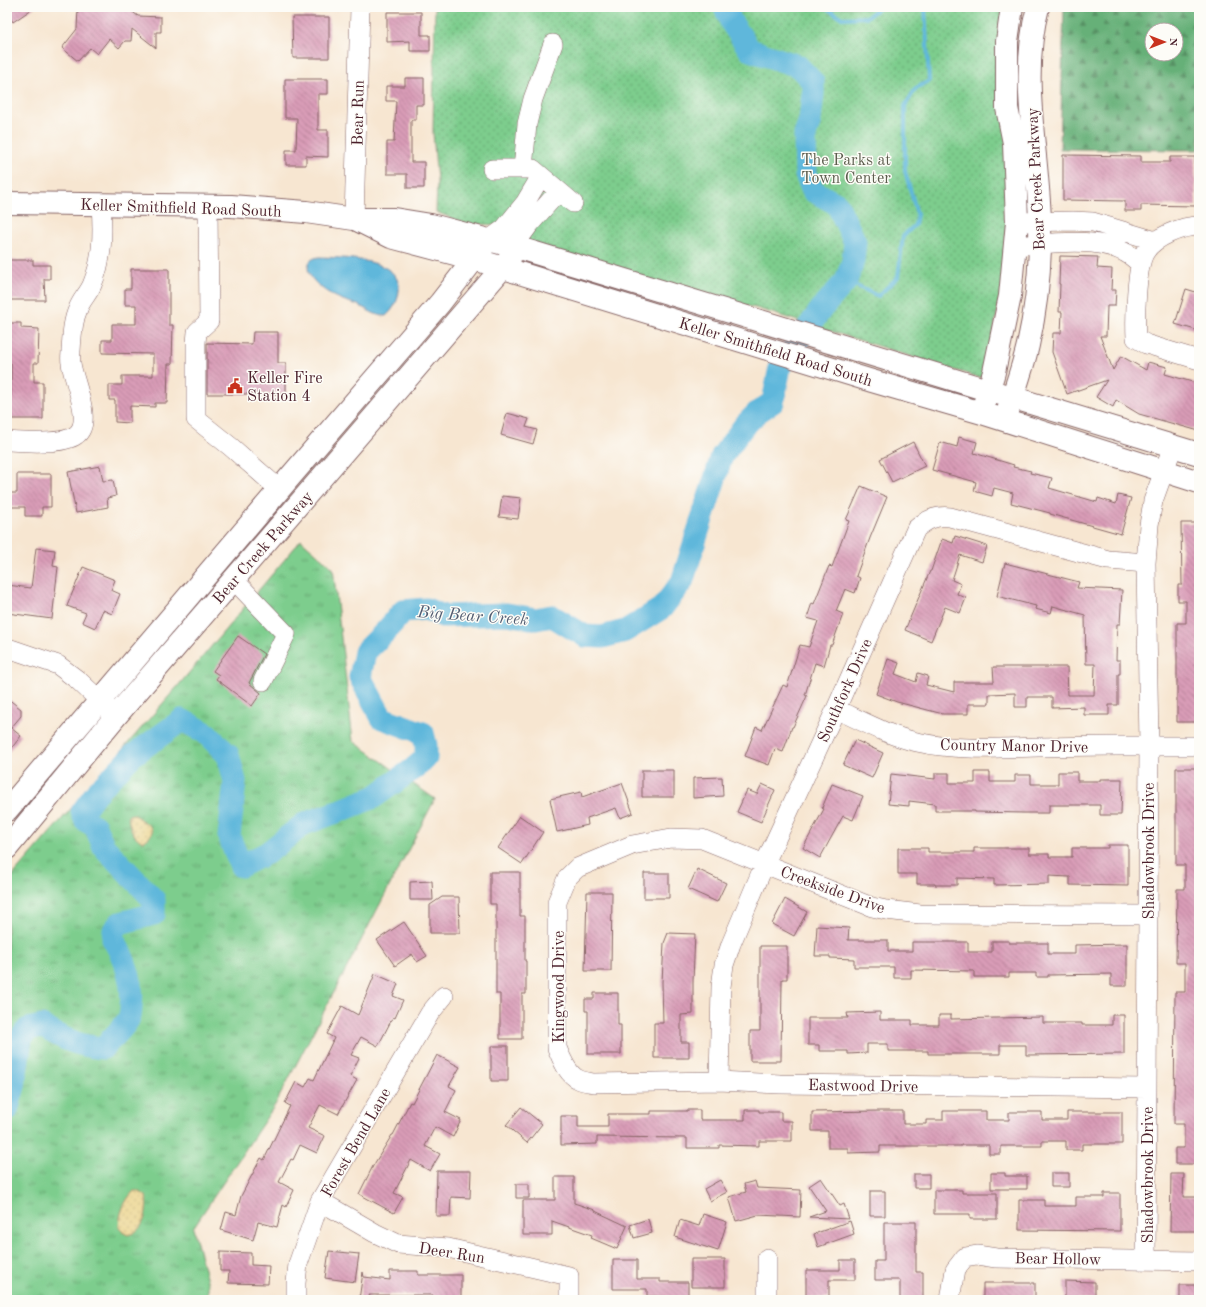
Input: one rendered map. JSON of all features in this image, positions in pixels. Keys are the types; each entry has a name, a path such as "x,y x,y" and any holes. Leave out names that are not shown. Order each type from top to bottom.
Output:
{"main road":[{"name":"Bear Creek Parkway","path":"982,413 994,372 1010,296 1017,222 1014,143 1007,108 1008,41 1012,7"},
{"name":"Bear Creek Parkway","path":"1005,420 1028,344 1036,294 1040,221 1029,80 1033,26 1038,7"},
{"name":"Keller Smithfield Road South","path":"7,203 208,206 306,212 354,219 394,219 431,225 516,248 740,315 988,392 1199,454"},
{"name":"Keller Smithfield Road South","path":"354,219 391,237 474,259 730,338 982,413 1199,482"},
{"name":"Bear Creek Parkway","path":"7,810 279,489 440,303 489,240"},
{"name":"Bear Creek Parkway","path":"7,848 116,716 502,268 516,248"},
{"path":"365,390 384,405"},
{"path":"279,489 298,505"},
{"path":"216,563 234,580"}],"street":[{"name":"Bear Run","path":"354,219 360,7"},
{"path":"523,169 527,124 533,99 553,44"},
{"path":"492,169 533,170 573,203"},
{"path":"489,240 504,229 525,203 541,176"},
{"path":"516,248 529,225 559,190"},
{"path":"7,440 33,442 66,439 76,435 83,425 81,401 71,363 72,332 78,308 91,286 100,258 102,231 101,205"},
{"path":"208,206 208,321 197,332 196,419 279,489"},
{"path":"1017,222 1093,222 1156,241"},
{"path":"1199,226 1190,226 1174,231 1156,241 1145,251 1140,264 1135,320 1136,338 1146,344 1199,360"},
{"path":"1014,246 1080,242 1103,244 1122,249 1134,257 1140,264"},
{"name":"Shadowbrook Drive","path":"1146,1260 1149,745 1146,563 1149,525 1153,501 1173,446"},
{"name":"Southfork Drive","path":"719,1081 721,987 724,965 731,944 765,863 836,709 916,529 924,522 943,516 950,517 1108,560 1146,563"},
{"path":"234,580 286,634 263,682"},
{"path":"7,649 58,665 79,681 116,716"},
{"name":"Country Manor Drive","path":"836,709 897,737 918,743 943,746 989,748 1149,745 1199,746"},
{"name":"Creekside Drive","path":"563,886 566,878 577,868 632,845 672,838 702,839 872,907 886,910 920,914 1148,915"},
{"name":"Kingwood Drive","path":"563,886 557,902 557,1048 566,1068 574,1077 580,1080"},
{"name":"Forest Bend Lane","path":"296,1300 298,1264 320,1201 430,1013 444,996"},
{"name":"Eastwood Drive","path":"580,1080 594,1082 719,1081 780,1084 1147,1088"},
{"name":"Deer Run","path":"320,1201 375,1233 398,1244 448,1248 570,1276 569,1300"},
{"name":"Bear Hollow","path":"950,1300 955,1270 965,1257 977,1255 996,1258 1199,1261"},
{"path":"767,1258 767,1300"}],"green space":[{"name":"The Parks at Town Center","path":"435,7 1006,7 1008,148 1005,272 985,377 977,377 756,308 619,279 510,249 511,225 467,224 436,212 437,181 433,133"},
{"path":"1064,7 1199,7 1199,150 1060,149"},
{"path":"301,540 333,568 353,741 435,799 275,1105 193,1228 208,1284 208,1300 7,1300 7,882 177,687"}],"sand":[{"path":"133,814 151,828 152,833 143,842 137,838 130,827 129,815"},
{"path":"134,1191 138,1191 146,1196 146,1214 142,1225 134,1233 128,1235 119,1228 119,1223 125,1203"}],"water":[{"path":"319,257 367,261 380,265 390,271 397,278 399,289 396,304 386,316 378,315 358,305 338,298 326,291 316,283 309,273 309,263 315,258"}],"building":[{"path":"7,7 35,7 13,22 7,13"},
{"path":"117,7 126,7 138,16 161,17 161,32 156,32 156,48 132,29 131,41 125,41 119,48 109,39 97,54 90,48 78,61 62,48 77,29 78,8 117,9"},
{"path":"387,12 421,12 421,35 430,35 430,51 410,51 410,41 387,42"},
{"path":"292,17 329,17 329,58 293,58"},
{"path":"405,78 424,78 424,105 416,105 416,120 411,120 411,162 424,162 424,188 407,188 407,174 387,174 387,142 394,142 396,101 386,101 386,86 405,86"},
{"path":"285,79 328,79 328,94 318,94 318,130 328,130 328,157 306,156 306,165 286,165 286,150 296,150 297,118 285,118"},
{"path":"1063,155 1141,156 1141,162 1170,162 1170,157 1195,157 1196,206 1141,205 1141,211 1125,211 1125,201 1063,200"},
{"path":"1060,256 1098,257 1097,268 1112,269 1111,290 1116,290 1115,306 1107,306 1106,336 1100,336 1113,370 1121,356 1146,370 1148,362 1167,367 1165,374 1199,384 1199,431 1139,414 1116,400 1113,407 1096,397 1107,380 1067,394 1052,352 1053,333 1061,333 1062,312 1059,312"},
{"path":"7,260 33,260 33,265 50,265 50,279 44,279 45,300 7,300"},
{"path":"131,269 169,269 169,325 173,325 172,364 168,364 167,403 155,403 155,407 130,406 130,423 115,422 115,400 109,400 109,385 122,385 122,376 153,376 153,354 102,353 102,340 112,340 112,324 136,324 136,305 125,305 125,289 131,289"},
{"path":"1186,289 1199,293 1199,331 1175,324"},
{"path":"7,323 21,323 21,328 39,329 38,363 34,363 34,382 43,382 43,419 7,419 7,396 11,396 11,363 7,363"},
{"path":"253,332 278,332 278,363 286,363 286,394 207,394 207,343 252,344"},
{"path":"507,413 529,419 526,427 537,430 533,444 501,435"},
{"path":"959,437 977,442 974,453 1014,465 1013,467 1031,471 1030,473 1052,478 1049,488 1097,502 1098,498 1116,504 1118,495 1131,498 1121,534 1011,503 1013,493 994,488 992,496 974,491 976,482 932,470 940,442 957,447"},
{"path":"913,442 925,466 892,482 880,459"},
{"path":"100,466 103,481 113,480 116,496 107,498 108,507 76,513 68,472"},
{"path":"17,474 51,474 51,507 42,507 42,516 25,516 25,507 7,507 7,493 17,493"},
{"path":"861,486 887,497 856,576 860,578 855,593 845,589 836,611 843,614 832,645 830,645 824,666 815,663 805,695 807,696 792,727 783,752 775,749 769,765 745,756 756,727 762,730 783,685 787,687 800,645 809,647 818,621 807,618 812,603 814,604 829,566 832,567 849,521 846,520"},
{"path":"502,496 521,498 518,519 499,517"},
{"path":"1181,523 1199,523 1199,722 1177,722 1177,623 1186,623 1186,601 1178,601 1178,585 1182,585"},
{"path":"955,536 987,546 982,562 960,555 952,580 961,584 957,594 966,598 960,613 945,607 931,641 905,630 931,571 942,539 953,543"},
{"path":"36,548 55,550 53,566 58,567 52,619 7,613 7,585 31,588"},
{"path":"1005,563 1079,582 1077,588 1122,590 1120,624 1117,624 1116,660 1120,660 1120,674 1118,674 1118,705 1109,705 1109,715 1084,715 1084,707 1052,708 1052,697 1027,697 1027,707 1015,707 1015,693 989,694 989,704 968,704 968,714 943,714 897,702 876,694 888,659 899,663 895,674 916,682 918,673 928,676 926,685 954,692 954,682 994,682 993,667 1067,667 1068,695 1094,695 1095,664 1086,664 1085,615 1053,606 1051,613 1035,609 1036,606 997,596"},
{"path":"83,567 115,580 111,590 120,594 112,614 103,610 95,628 82,622 86,613 67,606"},
{"path":"238,636 264,654 249,683 261,693 252,706 216,679 219,675 213,671"},
{"path":"7,698 21,709 21,716 11,728 21,736 7,754"},
{"path":"855,740 883,753 872,778 843,765"},
{"path":"1176,768 1199,768 1199,1164 1175,1164 1175,1148 1184,1148 1184,1124 1174,1124 1175,992 1185,992 1185,963 1176,963 1177,889 1185,889 1185,865 1176,865"},
{"path":"642,770 674,770 674,797 642,797"},
{"path":"975,772 990,772 990,782 1015,782 1015,775 1031,775 1031,784 1058,784 1058,772 1077,772 1077,781 1122,779 1121,815 1100,815 1100,805 1049,805 1049,813 1024,813 935,811 935,804 909,801 909,806 888,804 891,774 935,779 935,773 949,773 949,783 975,783"},
{"path":"722,777 723,796 693,798 693,778"},
{"path":"622,783 633,813 620,818 616,808 587,818 588,825 557,832 550,799 581,792 582,797"},
{"path":"762,784 775,790 761,822 737,812 747,790 757,794"},
{"path":"832,784 863,796 853,820 843,816 820,858 803,848 824,809 822,808"},
{"path":"520,816 543,832 522,864 498,848"},
{"path":"1108,845 1128,845 1128,886 1070,885 1070,877 1049,876 1049,884 994,885 994,879 957,878 957,885 935,885 917,884 917,874 898,874 898,848 928,848 928,852 974,852 974,848 1029,848 1029,854 1049,854 1049,857 1072,857 1072,848 1108,848"},
{"path":"697,869 726,883 717,902 688,889"},
{"path":"490,872 520,872 520,916 525,916 526,961 526,994 522,994 522,1039 500,1039 500,994 496,994 496,904 490,904"},
{"path":"644,873 669,873 669,898 644,898"},
{"path":"432,881 433,900 410,900 410,882"},
{"path":"587,892 612,892 611,971 585,971"},
{"path":"442,897 459,897 460,933 430,933 430,905"},
{"path":"785,899 807,912 794,936 772,924"},
{"path":"404,922 427,956 417,962 412,954 395,966 377,940"},
{"path":"817,926 849,928 848,940 888,940 888,951 912,951 912,942 968,942 968,952 992,952 992,941 1009,941 1009,943 1048,943 1048,954 1075,954 1075,945 1127,944 1127,986 1111,986 1111,974 1048,975 1048,977 1036,977 1036,973 1009,973 1009,977 974,977 974,971 911,970 911,978 894,978 894,967 854,967 854,959 815,956"},
{"path":"668,933 695,934 693,1014 681,1015 681,1042 689,1042 689,1058 654,1058 654,1023 663,1023 662,982 664,943"},
{"path":"760,946 787,946 787,979 782,979 781,1061 750,1061 750,1031 760,1031"},
{"path":"375,974 398,984 393,996 403,1000 395,1018 393,1017 378,1046 361,1037 351,1055 359,1058 350,1076 357,1080 338,1114 320,1105 308,1128 325,1136 317,1153 300,1145 293,1160 291,1159 279,1182 294,1190 286,1207 283,1205 277,1227 258,1222 253,1240 221,1230 226,1212 236,1215 241,1196 261,1158 264,1160 290,1106 285,1103 296,1082 305,1087 310,1078 314,1080 334,1038 327,1034 342,1006 358,1015"},
{"path":"594,993 618,993 618,1025 621,1025 621,1054 588,1054 588,1011 585,1011 585,999 594,999"},
{"path":"880,1012 880,1020 912,1020 912,1025 939,1025 939,1015 951,1015 951,1019 1043,1017 1043,1023 1112,1025 1112,1015 1124,1015 1124,1054 1026,1055 1026,1045 1000,1045 1000,1054 928,1054 928,1051 888,1051 888,1044 867,1044 867,1053 848,1054 848,1051 819,1051 819,1045 808,1045 808,1018 848,1018 847,1013"},
{"path":"491,1046 508,1046 508,1081 491,1081"},
{"path":"437,1055 460,1067 449,1086 456,1090 445,1112 461,1120 453,1137 435,1127 425,1146 440,1154 430,1171 411,1160 394,1193 403,1197 394,1213 359,1194 373,1166 393,1135 410,1102 412,1103"},
{"path":"521,1107 542,1124 527,1143 506,1125"},
{"path":"700,1110 700,1120 745,1120 745,1110 759,1110 759,1112 781,1112 781,1121 792,1121 792,1141 759,1141 759,1146 719,1145 719,1148 687,1148 687,1138 597,1137 597,1144 561,1145 561,1116 578,1116 578,1127 608,1127 608,1114 651,1114 651,1111"},
{"path":"903,1111 903,1124 926,1124 926,1120 943,1120 943,1111 986,1111 986,1120 1009,1120 1009,1112 1042,1112 1042,1120 1067,1120 1067,1112 1122,1112 1122,1144 1082,1144 1082,1150 1066,1150 1066,1141 1042,1141 1042,1146 1001,1146 1001,1154 989,1154 989,1145 880,1146 880,1152 848,1153 848,1148 828,1148 828,1131 812,1131 812,1112"},
{"path":"437,1171 471,1171 470,1198 451,1197 450,1216 436,1216"},
{"path":"991,1173 1005,1173 1005,1176 1027,1176 1027,1189 991,1189"},
{"path":"1051,1173 1069,1173 1069,1187 1051,1187"},
{"path":"914,1174 929,1174 929,1188 914,1188"},
{"path":"1171,1174 1184,1174 1183,1197 1199,1197 1199,1231 1170,1231"},
{"path":"555,1177 574,1177 574,1203 595,1210 627,1226 617,1249 591,1238 592,1235 552,1221 552,1235 523,1235 523,1200 555,1200"},
{"path":"821,1178 840,1206 844,1204 849,1219 809,1217 826,1211 809,1186"},
{"path":"720,1180 727,1192 710,1201 704,1189"},
{"path":"755,1181 757,1188 801,1190 800,1217 758,1215 736,1221 729,1197 746,1192 744,1184"},
{"path":"516,1184 529,1184 529,1198 516,1198"},
{"path":"934,1190 962,1190 962,1193 997,1193 997,1219 970,1219 970,1214 934,1214"},
{"path":"870,1191 885,1191 885,1216 870,1216"},
{"path":"1104,1193 1120,1193 1120,1231 1019,1230 1019,1200 1044,1200 1044,1206 1076,1206 1076,1197 1104,1197"},
{"path":"703,1214 727,1222 718,1251 675,1237 680,1220 699,1226"},
{"path":"648,1219 652,1233 634,1238 630,1225"},
{"path":"850,1221 854,1234 818,1247 814,1234"},
{"path":"884,1222 916,1222 916,1272 923,1272 923,1299 900,1299 900,1280 875,1280 875,1261 884,1261"},
{"path":"329,1251 359,1254 355,1282 325,1278"},
{"path":"220,1252 251,1253 251,1265 269,1266 268,1284 228,1283 229,1271 220,1271"},
{"path":"691,1259 725,1259 725,1287 691,1287"},
{"path":"613,1260 637,1260 637,1279 660,1279 660,1282 688,1282 688,1297 647,1296 647,1289 613,1289"},
{"path":"840,1260 855,1260 855,1280 829,1280 829,1298 806,1298 806,1270 840,1270"},
{"path":"390,1271 418,1271 418,1275 461,1275 461,1300 433,1300 433,1295 369,1295 371,1300 359,1300 363,1272 364,1277 390,1280"},
{"path":"1065,1281 1095,1282 1095,1300 1065,1300"},
{"path":"983,1283 1035,1283 1035,1300 983,1300"},
{"path":"1180,1285 1199,1285 1199,1300 1180,1300"}],"waterway":[{"name":"Big Bear Creek","path":"7,1110 14,1086 21,1038 28,1029 42,1026 71,1041 86,1046 103,1048 127,1022 130,1016 132,997 130,980 125,963 113,939 114,930 120,923 154,914 154,900 104,847 95,826 86,821 82,812 95,794 132,756 182,720 206,733 228,755 235,781 229,837 241,866 267,853 304,824 374,797 426,758 426,745 423,733 382,718 360,677 365,652 403,611 426,609 443,616 507,614 536,619 552,616 585,636 602,637 625,631 662,608 682,582 722,456 744,426 758,412 773,402 780,367 822,308 846,281 853,261 855,242 837,204 813,191 806,175 805,135 810,120 813,82 798,66 750,50 731,22 725,7"},
{"path":"825,7 842,18 867,17 880,7"},
{"path":"846,281 878,296 898,277 903,236 915,225 917,214 905,171 905,106 916,88 929,81 925,7"}],"place":[{"name":"Keller Fire Station 4","path":"235,386"}]}
